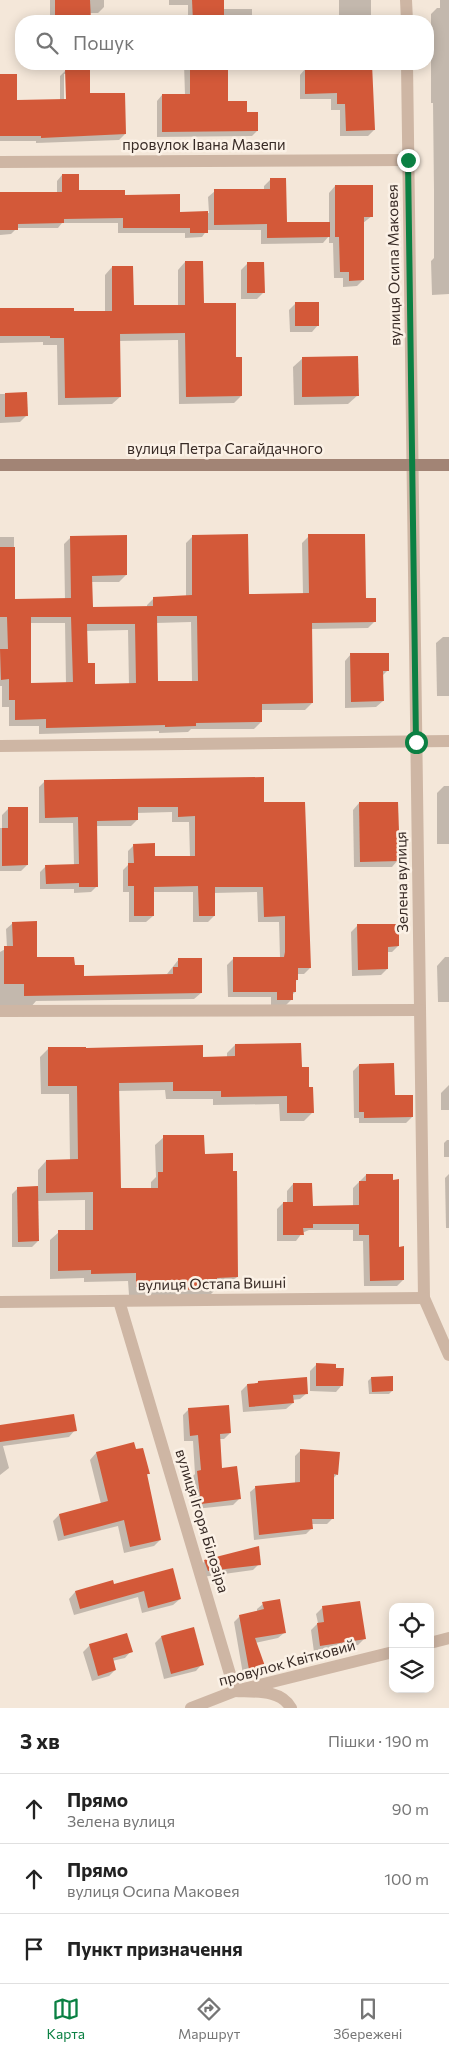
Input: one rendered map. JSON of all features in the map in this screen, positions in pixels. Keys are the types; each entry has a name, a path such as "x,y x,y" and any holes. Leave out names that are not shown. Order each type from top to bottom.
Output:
{"street":[{"path":"406,0 407,15"},
{"name":"вулиця Осипа Маковея","path":"407,70 412,465"},
{"name":"провулок Івана Мазепи","path":"0,162 408,160"},
{"name":"вулиця Петра Сагайдачного","path":"0,465 449,465"},
{"name":"Зелена вулиця","path":"412,465 424,1298"},
{"path":"0,746 449,741"},
{"path":"0,1011 420,1010"},
{"path":"424,1298 449,1355"},
{"name":"вулиця Остапа Вишні","path":"0,1302 424,1298"},
{"name":"вулиця Ігоря Білозіра","path":"119,1301 235,1691"},
{"path":"434,1642 449,1638"},
{"name":"провулок Квітковий","path":"191,1708 235,1691 389,1653"},
{"path":"235,1691 274,1694 290,1705 291,1708"}],"building":[{"path":"55,0 90,0 91,15 55,15"},
{"path":"192,0 224,0 224,15 193,15"},
{"path":"65,70 90,70 90,93 125,93 126,134 41,138 41,136 0,136 0,74 17,74 17,100 66,99"},
{"path":"190,70 228,70 228,101 247,101 247,112 258,112 258,131 162,132 162,94 190,94"},
{"path":"305,70 372,70 375,130 346,131 345,104 337,104 337,93 305,94"},
{"path":"62,174 79,174 79,190 125,190 125,195 180,194 180,212 208,211 208,233 190,233 190,228 123,228 123,218 64,219 64,223 18,224 18,230 0,230 0,192 62,192"},
{"path":"270,178 286,178 287,222 330,222 330,237 267,238 267,224 214,225 214,189 270,189"},
{"path":"335,185 373,185 373,217 364,217 364,280 349,281 349,272 340,272 339,237 335,237"},
{"path":"185,261 203,261 204,303 236,303 236,357 242,357 242,396 186,397 185,333 120,334 121,397 65,398 64,338 50,338 50,336 0,336 0,308 74,308 74,311 112,311 112,266 133,266 134,305 185,305"},
{"path":"247,262 264,262 265,293 247,293"},
{"path":"295,302 319,302 319,326 295,326"},
{"path":"358,356 359,396 302,397 302,357"},
{"path":"27,392 28,416 5,417 5,393"},
{"path":"248,534 249,594 309,593 308,534 365,534 366,598 376,598 376,622 312,623 313,703 262,704 262,722 196,723 196,726 46,728 46,719 15,720 15,700 9,700 9,679 1,680 0,649 8,649 7,617 0,617 0,547 15,547 15,599 71,598 70,536 127,535 127,575 92,576 93,607 153,606 153,597 192,595 192,535","holes":["157,616 197,616 198,681 158,681","31,617 71,617 73,682 31,683","87,624 135,624 136,683 95,684 95,663 88,663"]},
{"path":"350,653 389,653 389,671 383,671 384,701 351,702"},
{"path":"264,777 264,802 305,802 311,968 298,968 298,980 296,980 296,992 293,992 293,1000 277,1000 277,992 233,992 233,957 284,957 285,916 264,917 263,887 215,887 215,916 199,916 198,886 154,887 154,916 134,916 134,886 128,886 128,863 134,863 133,844 155,843 155,856 195,856 195,816 178,817 178,807 138,807 138,820 97,821 98,887 79,887 79,883 46,884 45,865 79,864 78,817 45,818 44,780"},
{"path":"359,802 398,802 400,861 360,862"},
{"path":"8,807 28,807 28,865 2,866 2,828 8,828"},
{"path":"37,921 37,957 74,957 75,965 84,965 84,976 173,974 173,967 178,967 178,958 202,958 202,993 24,996 24,984 4,984 4,946 13,946 12,922"},
{"path":"357,924 399,924 399,946 388,947 388,969 358,970"},
{"path":"301,1043 302,1067 309,1067 309,1087 313,1087 314,1113 287,1113 287,1096 221,1097 221,1091 173,1091 173,1082 119,1083 121,1188 158,1188 158,1172 163,1172 163,1135 204,1135 205,1154 233,1153 233,1171 237,1171 238,1277 217,1278 217,1289 178,1290 178,1286 136,1287 136,1273 91,1274 91,1270 58,1271 58,1230 93,1230 93,1192 46,1193 46,1160 78,1159 77,1086 48,1086 48,1047 203,1045 203,1057 235,1056 235,1044"},
{"path":"394,1063 395,1095 413,1095 413,1117 364,1118 364,1112 359,1112 359,1064"},
{"path":"366,1174 393,1174 393,1180 399,1179 399,1247 404,1246 404,1280 370,1281 369,1235 359,1235 359,1224 313,1224 313,1228 303,1228 304,1235 283,1235 283,1202 293,1202 293,1183 312,1183 313,1206 359,1205 359,1181 366,1181"},
{"path":"38,1186 39,1241 18,1242 17,1187"},
{"path":"316,1363 336,1364 336,1368 344,1368 343,1386 316,1386"},
{"path":"393,1376 393,1391 372,1392 371,1377"},
{"path":"307,1377 308,1394 293,1395 294,1403 249,1407 247,1384 258,1383 258,1381"},
{"path":"229,1405 231,1433 220,1434 222,1468 237,1466 241,1499 201,1504 197,1471 201,1470 198,1435 190,1436 188,1408"},
{"path":"74,1414 77,1431 0,1442 0,1425"},
{"path":"134,1442 136,1449 143,1448 150,1474 147,1474 161,1540 130,1547 124,1520 64,1536 59,1514 108,1501 96,1452"},
{"path":"300,1449 340,1452 338,1475 334,1474 334,1519 312,1519 313,1529 259,1535 255,1486 300,1482"},
{"path":"259,1546 261,1565 208,1571 204,1560"},
{"path":"173,1568 181,1599 148,1608 144,1591 80,1609 75,1591 113,1580 114,1584"},
{"path":"280,1599 286,1633 255,1638 266,1669 250,1675 239,1615 264,1609 262,1602"},
{"path":"360,1601 366,1639 320,1646 317,1623 324,1622 322,1606"},
{"path":"194,1627 204,1665 171,1674 161,1636"},
{"path":"127,1633 133,1652 113,1658 116,1670 98,1676 89,1644"}],"route":[{"path":"408,160 416,742"}]}
